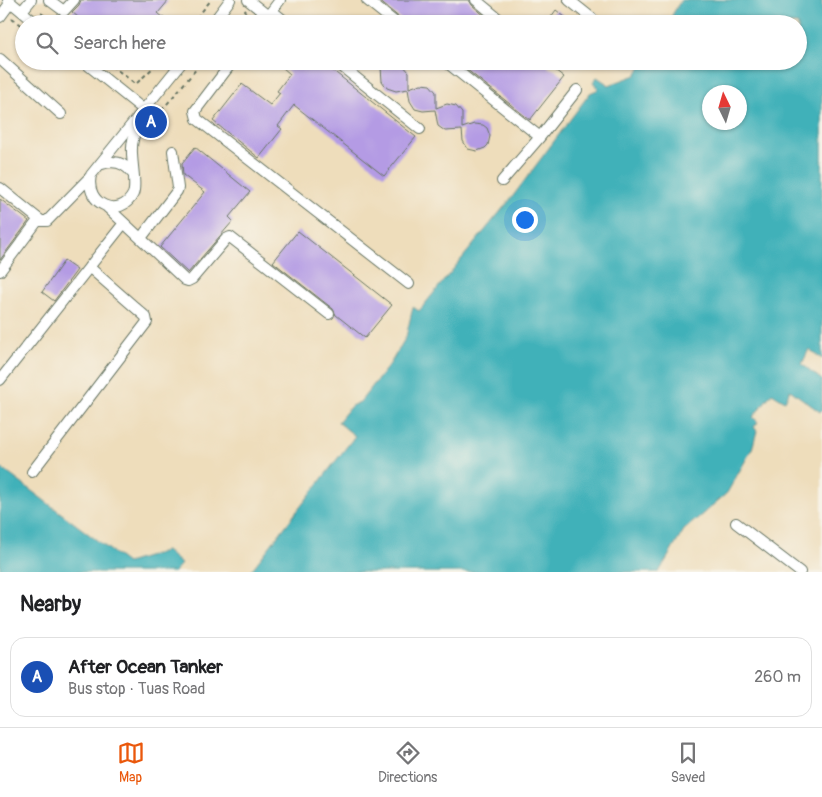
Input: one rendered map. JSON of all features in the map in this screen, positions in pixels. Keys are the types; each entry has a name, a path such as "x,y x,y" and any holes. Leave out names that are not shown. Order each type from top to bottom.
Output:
{"street":[{"path":"22,11 31,0"},
{"path":"49,0 64,11 74,0"},
{"path":"219,15 230,0"},
{"path":"269,15 280,0"},
{"path":"367,0 386,15"},
{"path":"476,0 494,15"},
{"path":"569,0 588,15"},
{"path":"0,17 9,1 27,15"},
{"path":"250,1 265,15"},
{"path":"0,60 61,114"},
{"path":"94,70 142,114"},
{"path":"0,188 39,219 48,221 102,164 120,138 142,114 175,70"},
{"path":"226,70 195,111 197,119 409,284"},
{"path":"346,70 420,129"},
{"path":"456,70 540,136"},
{"path":"502,181 577,90"},
{"path":"132,173 132,145 142,114"},
{"path":"140,238 177,191 173,151"},
{"path":"92,175 90,190 99,203 114,207 128,201 135,188 135,180 132,173 128,168 115,162 102,164"},
{"path":"106,206 188,281 192,279 228,237 233,238 329,314"},
{"path":"0,271 39,219"},
{"path":"0,380 124,223"},
{"path":"32,472 147,322 146,317 89,267"},
{"path":"736,523 800,572"}],"path":[{"path":"199,15 210,0"},
{"path":"240,15 250,1"},
{"path":"117,70 136,84 151,70"},
{"path":"142,114 150,119 157,116 195,70"}],"water":[{"path":"681,0 822,0 822,359 809,349 802,364 822,380 822,410 820,412 790,390 785,401 772,393 753,417 758,422 754,427 757,431 752,449 727,493 684,530 659,572 250,572 355,436 338,422 351,406 360,402 390,364 406,337 413,307 419,311 513,196 590,93 599,89 593,82 597,77 609,85 636,75 639,70 807,70 807,15 672,15"},
{"path":"0,467 127,563 166,551 181,564 174,572 0,572"}],"building":[{"path":"81,0 169,0 158,13 160,15 76,15 72,12"},
{"path":"378,0 469,0 484,15 396,15"},
{"path":"556,10 562,15 552,15"},
{"path":"285,70 332,70 416,137 384,176 294,105 278,126 282,129 259,158 213,121 242,84 270,105 280,93 277,91 290,74"},
{"path":"381,70 407,70 409,72 409,88 421,84 430,85 436,92 436,108 447,104 456,106 462,113 462,128 474,124 483,125 487,128 490,136 488,145 477,151 468,149 463,141 462,130 445,131 438,126 435,110 423,111 415,109 410,101 408,89 396,91 387,88 382,81"},
{"path":"467,70 555,70 564,77 530,120"},
{"path":"195,147 250,192 229,217 233,221 188,273 160,247 205,192 183,175 182,163"},
{"path":"0,199 29,221 0,260"},
{"path":"298,231 392,305 365,338 336,315 333,309 273,262"},
{"path":"64,261 77,270 54,301 42,292"}],"place":[{"name":"After Ocean Tanker","path":"151,122"}]}
